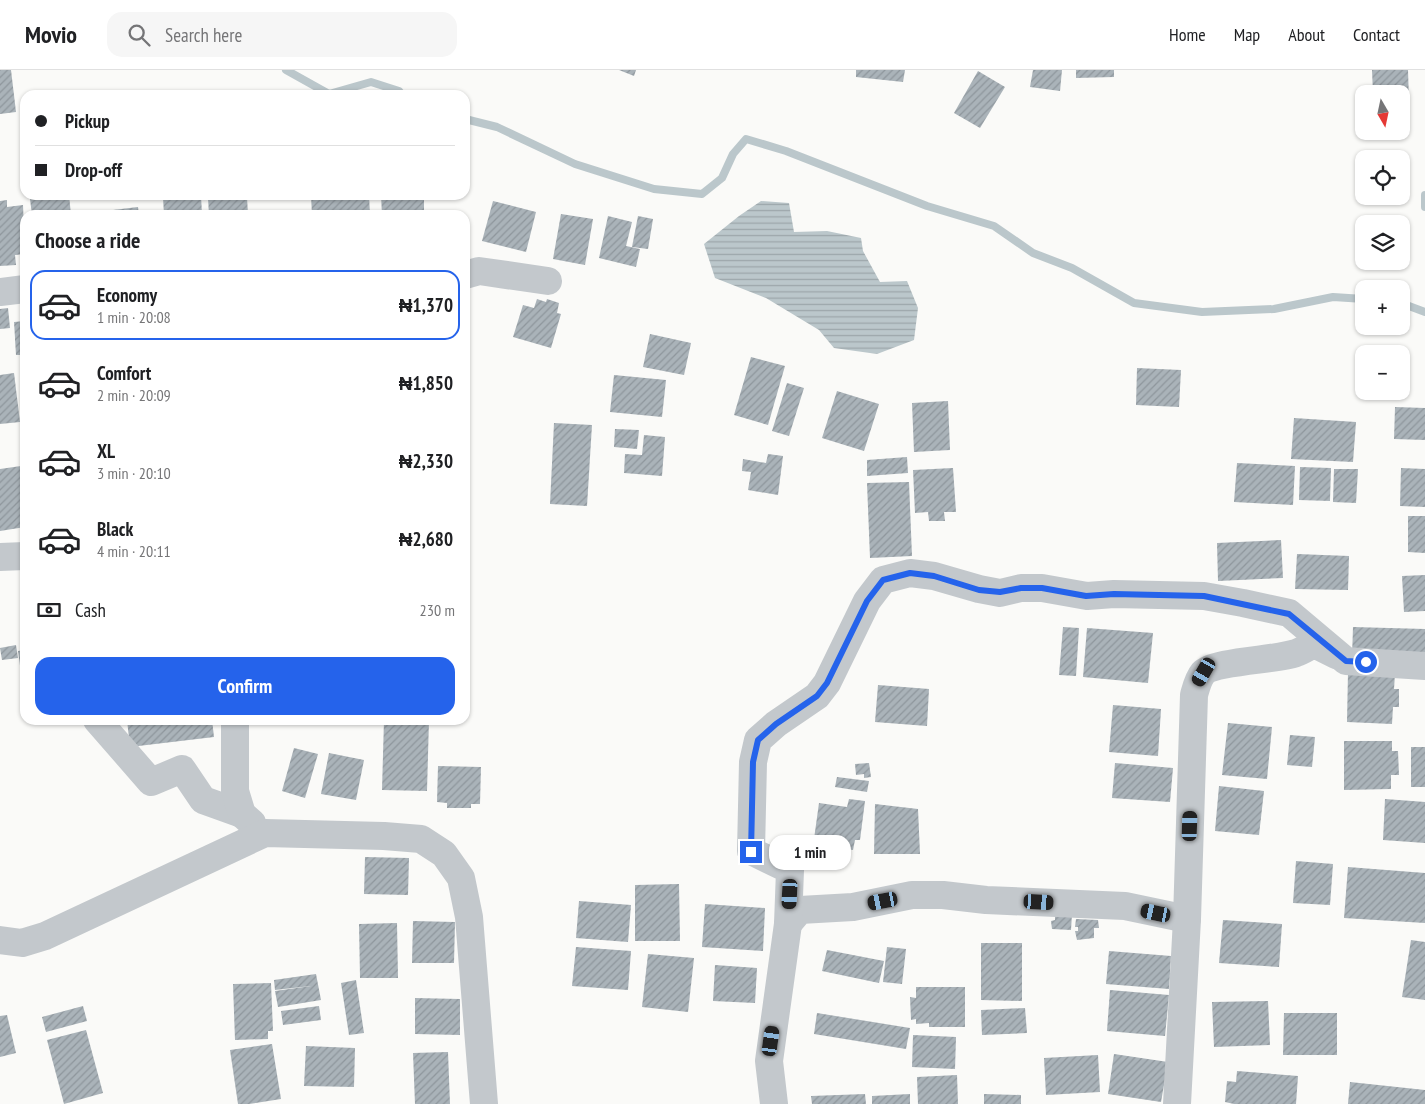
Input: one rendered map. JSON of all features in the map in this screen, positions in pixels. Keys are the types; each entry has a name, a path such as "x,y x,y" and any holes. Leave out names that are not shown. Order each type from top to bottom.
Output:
{"street":[{"path":"470,274 479,271 548,282"},
{"path":"0,292 20,290"},
{"path":"0,557 20,556"},
{"path":"774,1104 769,1061 788,924 790,870 751,852 753,762 758,740 776,724 817,696 827,683 867,601 883,580 910,573 934,576 979,590 1000,592 1021,588 1042,588 1086,596 1114,594 1214,597 1289,614 1346,661"},
{"path":"1177,1104 1187,919 1194,695 1204,672 1215,667 1297,653 1314,644 1346,661 1425,666"},
{"path":"101,725 151,782 182,768 204,800 242,814 265,833"},
{"path":"235,725 236,790 242,814"},
{"path":"0,940 22,943 45,936 265,833 384,836 421,839 444,854 461,878 469,917 484,1104"},
{"path":"788,924 800,910 853,907 912,895 1126,906 1187,919"}],"shaded area":[{"path":"761,201 789,203 794,232 827,231 861,238 863,251 880,282 907,281 918,308 914,340 877,354 834,348 819,330 766,298 715,278 704,244"}],"building":[{"path":"0,70 11,70 16,112 0,114"},
{"path":"619,70 636,70 634,76"},
{"path":"856,70 905,70 903,82 856,77"},
{"path":"1033,70 1062,70 1060,91 1030,87"},
{"path":"1076,70 1114,70 1114,77 1076,78"},
{"path":"1372,70 1408,70 1408,85 1373,85"},
{"path":"978,71 1005,87 980,128 954,113"},
{"path":"7,200 7,207 23,205 23,210 20,210 20,254 15,255 16,265 0,266 0,201"},
{"path":"30,200 70,200 70,210 31,210"},
{"path":"163,200 201,200 202,210 164,210"},
{"path":"208,200 247,200 248,210 209,210"},
{"path":"311,200 369,200 370,210 312,210"},
{"path":"381,200 424,200 424,210 382,210"},
{"path":"493,201 536,212 526,252 482,241"},
{"path":"138,207 138,210 113,210"},
{"path":"561,214 593,219 585,265 553,259"},
{"path":"608,216 632,222 626,246 640,249 636,267 599,258"},
{"path":"638,216 653,219 648,249 632,247"},
{"path":"537,299 546,302 547,299 559,303 557,313 561,314 551,348 513,337 523,305 534,308"},
{"path":"8,308 10,328 0,329 0,309"},
{"path":"20,321 20,355 16,355 14,322"},
{"path":"650,334 691,343 684,375 643,367"},
{"path":"751,357 785,366 768,425 734,415"},
{"path":"1137,368 1181,370 1179,407 1136,405"},
{"path":"14,373 20,422 0,424 0,375"},
{"path":"614,375 666,380 662,417 610,412"},
{"path":"787,383 804,388 789,436 772,431"},
{"path":"837,391 879,404 864,451 822,438"},
{"path":"948,401 950,450 914,452 912,403"},
{"path":"1395,407 1425,408 1425,440 1394,439"},
{"path":"1294,418 1356,422 1353,462 1291,459"},
{"path":"554,423 592,425 587,506 550,504"},
{"path":"615,429 639,430 637,449 614,447"},
{"path":"644,435 665,437 662,476 624,473 625,454 642,455"},
{"path":"768,454 783,456 778,495 748,490 751,472 742,471 743,459 766,463"},
{"path":"907,457 908,473 867,476 867,460"},
{"path":"1237,463 1295,466 1293,505 1234,502"},
{"path":"20,466 20,528 0,531 0,469"},
{"path":"1300,467 1331,468 1330,501 1299,500"},
{"path":"953,468 956,512 944,512 945,521 929,521 928,512 915,513 913,470"},
{"path":"1401,468 1425,469 1425,507 1400,506"},
{"path":"1334,469 1358,469 1356,503 1333,502"},
{"path":"909,482 912,556 870,558 867,483"},
{"path":"1408,516 1425,516 1425,553 1408,552"},
{"path":"1281,540 1283,578 1218,581 1217,543"},
{"path":"1297,554 1349,556 1348,590 1295,589"},
{"path":"1425,575 1425,611 1404,612 1402,576"},
{"path":"1063,627 1079,628 1076,676 1059,675"},
{"path":"1353,627 1425,629 1425,659 1352,657"},
{"path":"1087,628 1153,633 1148,683 1083,677"},
{"path":"16,645 18,658 2,660 0,648"},
{"path":"1348,672 1395,674 1394,689 1399,689 1399,707 1393,707 1392,724 1347,722"},
{"path":"878,685 929,689 927,726 875,722"},
{"path":"1113,705 1161,709 1158,756 1109,752"},
{"path":"1228,723 1272,727 1267,779 1222,775"},
{"path":"128,725 213,725 214,737 130,747"},
{"path":"384,725 429,725 427,791 382,790"},
{"path":"1290,735 1315,737 1312,767 1287,765"},
{"path":"1344,741 1392,741 1392,751 1398,751 1399,775 1391,775 1391,789 1344,790"},
{"path":"1411,747 1425,747 1425,787 1411,787"},
{"path":"294,748 318,754 305,798 282,791"},
{"path":"329,753 364,760 356,800 321,794"},
{"path":"869,763 871,777 864,778 864,774 856,775 855,764"},
{"path":"1115,763 1173,768 1170,802 1112,798"},
{"path":"438,766 481,767 480,804 471,804 471,808 447,808 447,803 437,802"},
{"path":"837,777 869,781 867,792 835,787"},
{"path":"1219,786 1264,791 1259,835 1215,831"},
{"path":"849,799 865,801 860,840 855,840 853,850 830,847 831,842 814,839 819,803 847,807"},
{"path":"1385,799 1425,802 1425,843 1383,840"},
{"path":"875,804 918,809 920,854 874,854"},
{"path":"365,857 409,858 408,895 364,894"},
{"path":"1296,861 1333,864 1330,905 1293,903"},
{"path":"1348,867 1425,873 1425,923 1344,918"},
{"path":"679,884 680,941 635,941 635,885"},
{"path":"579,901 631,905 628,942 576,938"},
{"path":"705,904 765,908 763,951 702,947"},
{"path":"1055,913 1072,914 1071,930 1052,929 1051,921 1055,920"},
{"path":"1076,919 1098,920 1099,928 1094,928 1094,938 1077,940 1075,931 1078,931 1078,927 1075,927"},
{"path":"1223,920 1282,924 1279,967 1219,963"},
{"path":"413,921 455,922 454,963 412,963"},
{"path":"397,923 398,978 360,978 359,924"},
{"path":"1411,940 1425,942 1425,1000 1402,997"},
{"path":"981,943 1022,943 1022,1001 981,1000"},
{"path":"576,947 631,951 628,990 572,986"},
{"path":"887,947 906,949 902,984 883,982"},
{"path":"827,950 884,961 879,983 822,971"},
{"path":"1109,951 1171,956 1169,989 1106,984"},
{"path":"648,954 694,958 688,1012 642,1007"},
{"path":"715,965 757,968 755,1003 713,1001"},
{"path":"316,974 321,1000 278,1007 275,991 311,986 275,990 274,980"},
{"path":"356,980 364,1033 349,1035 341,983"},
{"path":"271,983 273,1031 268,1031 268,1039 235,1040 233,984"},
{"path":"916,987 965,987 965,1027 929,1027 929,1023 916,1024 916,1019 911,1020 910,997 916,998"},
{"path":"1110,990 1169,995 1165,1036 1107,1031"},
{"path":"415,998 460,999 460,1035 415,1034"},
{"path":"1268,1001 1270,1045 1214,1047 1212,1002"},
{"path":"83,1006 87,1021 46,1032 42,1017"},
{"path":"319,1006 321,1020 283,1025 281,1011"},
{"path":"1025,1008 1027,1033 982,1035 981,1010"},
{"path":"817,1013 910,1028 906,1049 814,1034"},
{"path":"1284,1013 1337,1013 1337,1055 1283,1055"},
{"path":"7,1015 16,1053 0,1057 0,1016"},
{"path":"86,1030 103,1093 64,1104 47,1040"},
{"path":"913,1035 956,1037 955,1069 912,1067"},
{"path":"272,1044 281,1099 238,1104 230,1050"},
{"path":"306,1046 355,1048 354,1087 304,1086"},
{"path":"448,1052 450,1104 415,1104 413,1053"},
{"path":"1114,1054 1168,1062 1161,1102 1108,1094"},
{"path":"1098,1055 1100,1092 1046,1095 1044,1058"},
{"path":"1237,1071 1298,1076 1296,1104 1234,1104 1225,1102 1227,1081 1236,1082"},
{"path":"957,1075 958,1104 918,1104 917,1077"},
{"path":"1350,1082 1425,1090 1425,1104 1348,1104"},
{"path":"865,1094 866,1104 812,1104 811,1096"},
{"path":"910,1094 910,1104 872,1104 872,1096"},
{"path":"984,1094 1021,1095 1021,1104 984,1104"}],"waterway":[{"path":"286,70 322,90"},
{"path":"343,90 371,82 396,90"},
{"path":"470,120 497,127 575,164 654,189 702,194 722,178 733,154 746,139 786,151 927,206 994,226 1033,253 1072,268 1134,303 1202,312 1274,309 1333,297 1355,298"},
{"path":"1425,195 1425,207"},
{"path":"1410,306 1425,312"}],"route":[{"path":"751,852 753,762 758,740 776,724 817,696 827,683 867,601 883,580 910,573 934,576 979,590 1000,592 1021,588 1042,588 1086,596 1114,594 1204,596 1289,614 1346,661 1366,662"}]}
